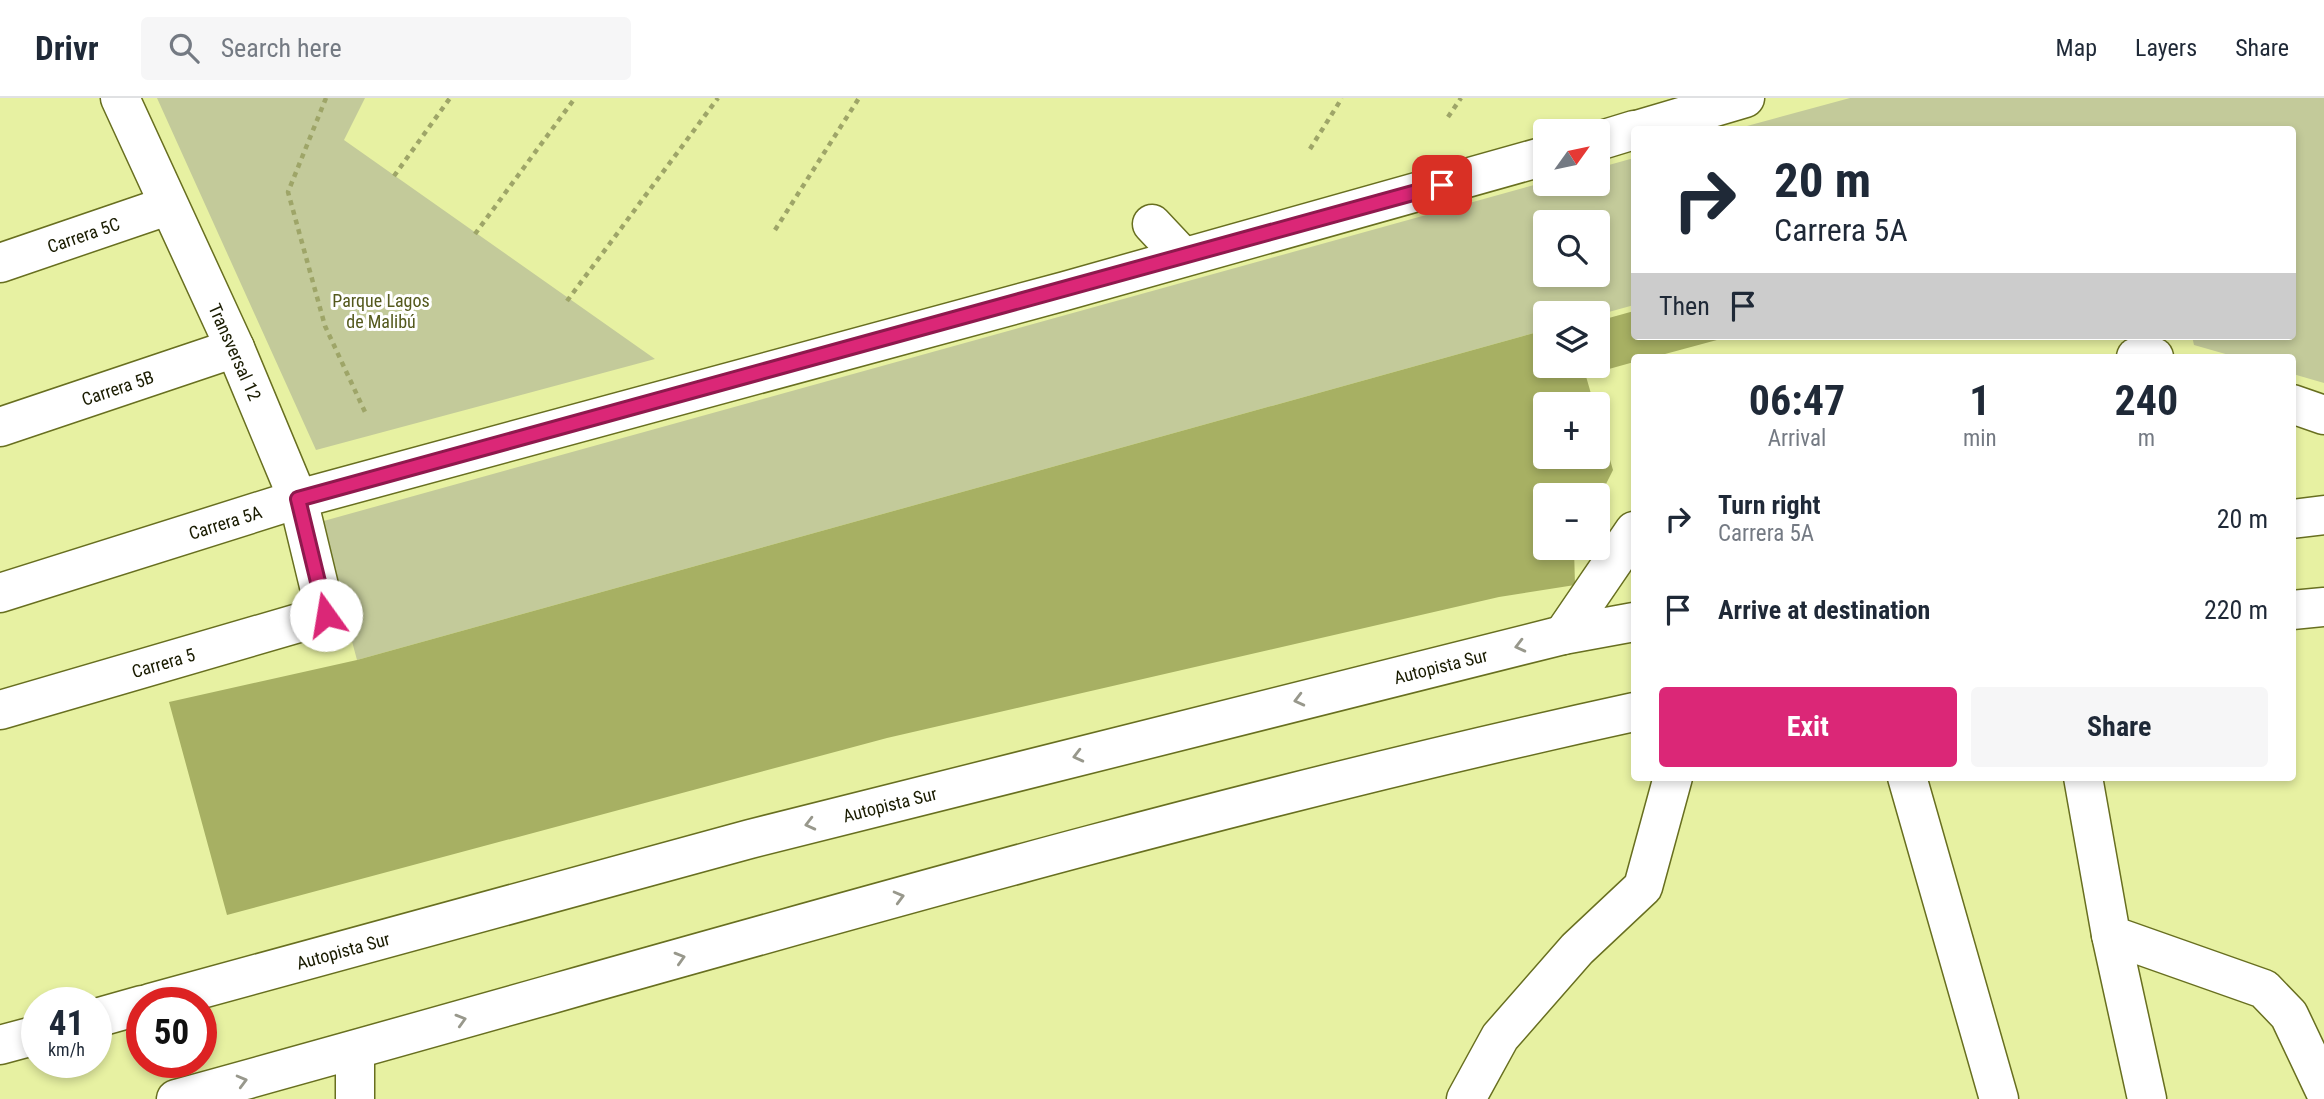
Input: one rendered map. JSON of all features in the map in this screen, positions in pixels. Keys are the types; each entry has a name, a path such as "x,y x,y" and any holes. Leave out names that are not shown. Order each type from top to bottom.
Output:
{"main road":[{"name":"Transversal 12","path":"120,98 167,206 235,348 298,499 326,615"},
{"path":"1650,126 1745,98"},
{"path":"1610,138 1631,131"},
{"name":"Carrera 5A","path":"0,593 298,499 1533,159"},
{"name":"Carrera 5C","path":"0,263 167,206"},
{"path":"1152,224 1183,257"},
{"name":"Carrera 5B","path":"0,427 235,348"},
{"path":"2296,405 2324,415"},
{"path":"2296,518 2324,515"},
{"path":"1563,635 1631,535"},
{"path":"2296,610 2324,607"},
{"name":"Carrera 5","path":"0,710 326,615"},
{"name":"Autopista Sur","path":"209,987 750,839 1563,635 1631,623"},
{"path":"176,1099 904,895 1393,767 1631,713"},
{"path":"1465,1099 1500,1037 1577,948 1643,887 1672,781"},
{"path":"1908,781 1999,1099"},
{"path":"2084,781 2111,935 2147,1099"},
{"path":"2111,935 2264,989 2289,1015 2324,1089"},
{"path":"0,1045 21,1039"},
{"path":"355,1050 355,1099"}],"path":[{"path":"326,98 288,192 325,326 365,412"},
{"path":"394,176 450,98"},
{"path":"475,234 575,98"},
{"path":"567,300 718,98"},
{"path":"775,230 859,98"},
{"path":"1310,149 1342,98"},
{"path":"1448,117 1461,98"}],"green space":[{"name":"Parque Lagos de Malibú","path":"157,98 365,98 344,140 655,359 316,450"},
{"path":"1850,98 2324,98 2324,383 2296,375 2296,354 2226,354 2194,345 2193,340 2296,340 2296,126 1747,126"},
{"path":"1631,159 1631,306 1610,312 1610,301 1533,301 1533,333 357,660 320,522 1533,185 1533,196 1610,196 1610,165"}],"building":[{"path":"1631,312 1631,340 1717,340 1665,354 1631,354 1631,363 1610,369 1610,318"},
{"path":"1533,333 1533,378 1586,378 1591,392 1533,392 1533,469 1610,469 1610,460 1613,470 1606,483 1533,483 1533,560 1574,560 1575,585 1499,597 887,738 227,915 169,702 357,660"}],"route":[{"path":"326,615 298,499 1065,291 1442,185"}]}
